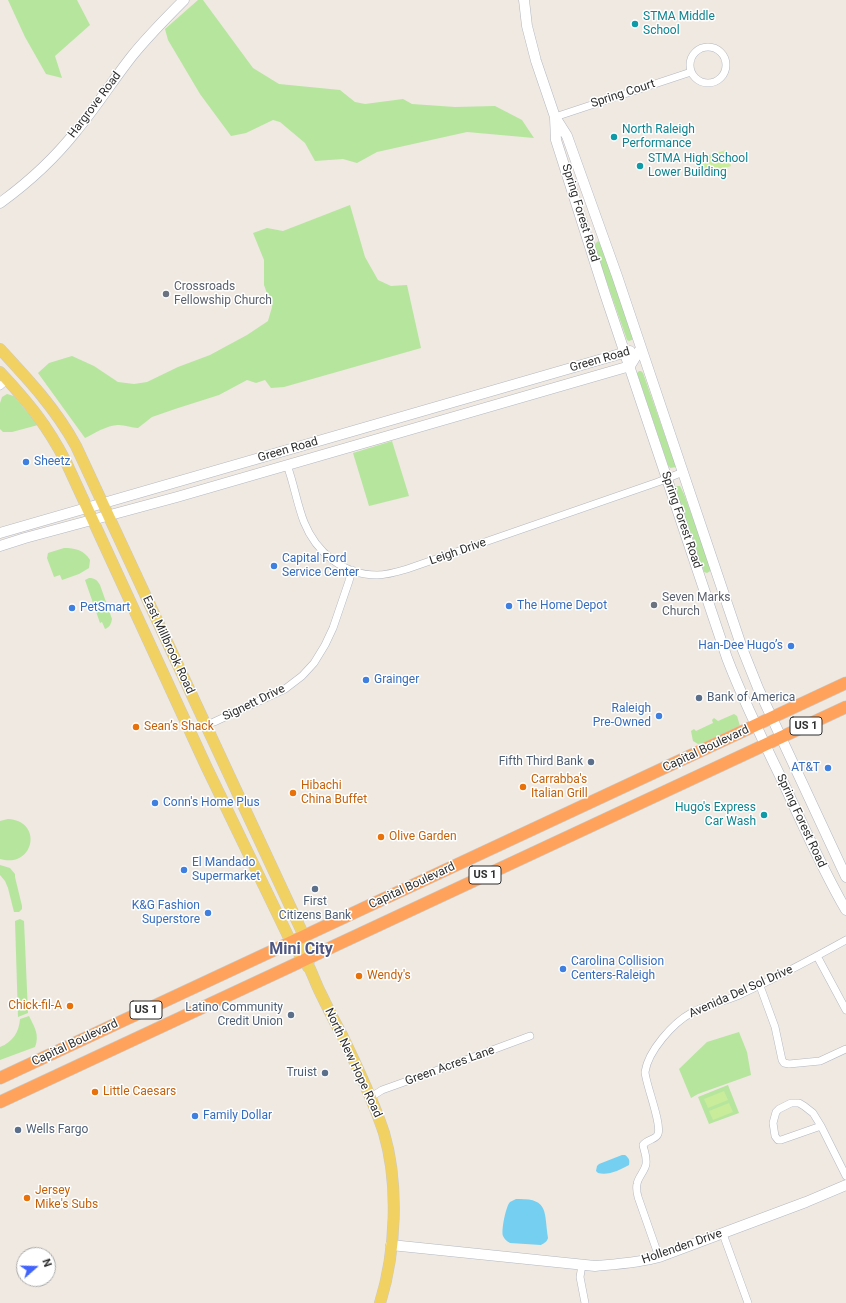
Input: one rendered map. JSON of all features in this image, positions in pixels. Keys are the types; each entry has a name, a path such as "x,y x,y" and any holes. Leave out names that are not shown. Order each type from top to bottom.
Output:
{"highway":[{"name":"Capital Boulevard","path":"0,1078 846,683"},
{"name":"Capital Boulevard","path":"0,1102 307,962 846,707"}],"main road":[{"name":"East Millbrook Road","path":"0,349 40,392 59,418 76,446 304,936 307,962"},
{"name":"East Millbrook Road","path":"2,379 32,407 51,434 71,471 164,675 292,942"},
{"path":"164,675 179,692 191,718 196,722 205,725"},
{"path":"191,732 205,737 218,751"},
{"name":"North New Hope Road","path":"292,942 307,962 371,1097 384,1133 391,1168 394,1210 391,1245 386,1278 380,1303"}],"street":[{"name":"Hargrove Road","path":"0,204 16,192 55,156 78,129 132,56 159,24 184,0"},
{"name":"Spring Forest Road","path":"524,0 525,15 534,54 555,117 567,136 617,276 750,668 846,877"},
{"path":"708,47 719,50 726,60 725,72 722,78 717,81 705,83 699,81 691,72 690,60 697,50 702,48 708,47"},
{"name":"Spring Court","path":"555,117 691,72"},
{"name":"Spring Forest Road","path":"555,117 556,140 605,294 735,678 821,865 846,910"},
{"name":"Green Road","path":"0,533 641,348"},
{"name":"Green Road","path":"0,546 287,466 630,366 641,348"},
{"path":"466,398 470,413"},
{"path":"422,411 426,425"},
{"path":"282,452 287,466"},
{"name":"Leigh Drive","path":"287,466 304,522 316,543 328,557 338,564 352,570 375,575 406,570 667,479 683,472"},
{"path":"22,526 25,538"},
{"name":"Signett Drive","path":"205,725 285,689 314,663 325,645 352,570"},
{"path":"702,582 718,576"},
{"name":"Avenida Del Sol Drive","path":"659,1257 638,1197 637,1189 637,1184 646,1162 646,1154 643,1145 645,1142 655,1138 659,1131 645,1075 646,1065 653,1051 666,1035 691,1013 760,986 846,940"},
{"path":"818,956 846,1010"},
{"path":"760,986 775,1027 782,1060 784,1063 789,1064 820,1060 846,1049"},
{"name":"Green Acres Lane","path":"371,1097 382,1090 530,1036"},
{"path":"821,1126 778,1140 775,1136 773,1123 774,1116 778,1109 785,1105 799,1103 809,1109 821,1126 846,1176"},
{"name":"Hollenden Drive","path":"391,1245 582,1265 595,1266 625,1264 659,1257 723,1234 846,1185"},
{"path":"723,1234 748,1303"},
{"path":"582,1265 580,1277 585,1303"}],"green space":[{"path":"8,0 77,0 90,25 55,56 62,78 46,74 25,37"},
{"path":"198,0 203,0 253,68 279,84 340,90 355,102 365,104 403,99 412,104 455,107 495,106 522,120 534,138 467,132 377,152 357,163 343,159 315,161 305,143 280,122 273,120 246,133 231,136 200,94 168,40 165,29"},
{"path":"726,150 731,166 705,175 700,158"},
{"path":"350,205 365,257 378,280 391,286 407,285 421,348 284,387 271,388 265,380 256,383 247,380 219,395 152,417 138,428 115,425 85,438 38,373 49,363 72,356 94,366 118,382 134,384 147,382 178,367 210,355 247,335 268,321 272,307 264,285 264,260 253,233 267,228 283,231"},
{"path":"598,241 601,243 634,339 629,341 627,340 597,254 595,244"},
{"path":"639,371 643,373 676,467 670,468 668,465 637,373"},
{"path":"7,394 14,396 38,425 12,432 3,432 0,429 0,403 2,397"},
{"path":"392,441 409,496 369,506 353,453"},
{"path":"680,486 684,494 712,570 707,573 704,572 675,488"},
{"path":"64,548 79,550 90,560 89,568 79,574 62,580 60,575 54,577 47,558 48,553"},
{"path":"93,578 100,585 112,619 110,625 105,629 102,622 100,623 85,580"},
{"path":"734,714 737,716 740,726 703,743 698,744 693,741 691,731 694,729 696,731 713,723 712,720 714,718 718,721"},
{"path":"8,819 19,822 27,828 30,835 30,844 27,851 21,857 12,860 0,859 0,821"},
{"path":"0,865 10,868 15,874 22,906 22,909 19,912 14,912 8,888 0,875"},
{"path":"20,919 24,921 28,1013 18,1017 15,921"},
{"path":"29,1016 37,1035 35,1047 0,1060 0,1047 12,1039 17,1032 20,1019"},
{"path":"739,1032 747,1052 751,1075 698,1094 691,1098 679,1069 707,1042"},
{"path":"728,1085 739,1113 709,1124 698,1097"},
{"path":"724,1091 728,1100 708,1108 704,1099"},
{"path":"729,1103 733,1112 713,1120 709,1111"}],"water":[{"path":"625,1155 628,1158 629,1165 618,1171 606,1174 598,1173 596,1171 599,1164"},
{"path":"516,1199 527,1199 534,1201 540,1204 543,1208 548,1238 541,1245 510,1243 503,1236 503,1224 508,1204"}],"place":[{"name":"STMA Middle School","path":"635,24"},
{"name":"North Raleigh Performance","path":"614,137"},
{"name":"STMA High School Lower Building","path":"640,166"},
{"name":"Crossroads Fellowship Church","path":"166,294"},
{"name":"Sheetz","path":"26,462"},
{"name":"Capital Ford Service Center","path":"274,566"},
{"name":"Seven Marks Church","path":"654,605"},
{"name":"The Home Depot","path":"509,606"},
{"name":"PetSmart","path":"72,608"},
{"name":"Han-Dee Hugo’s","path":"791,646"},
{"name":"Grainger","path":"366,680"},
{"name":"Bank of America","path":"699,698"},
{"name":"Raleigh Pre-Owned","path":"659,716"},
{"name":"Sean’s Shack","path":"136,727"},
{"name":"Fifth Third Bank","path":"591,762"},
{"name":"AT&T","path":"828,768"},
{"name":"Carrabba's Italian Grill","path":"523,787"},
{"name":"Hibachi China Buffet","path":"293,793"},
{"name":"Conn's Home Plus","path":"155,803"},
{"name":"Hugo's Express Car Wash","path":"764,815"},
{"name":"Olive Garden","path":"381,837"},
{"name":"El Mandado Supermarket","path":"184,870"},
{"name":"First Citizens Bank","path":"315,889"},
{"name":"K&G Fashion Superstore","path":"208,913"},
{"name":"Carolina Collision Centers-Raleigh","path":"563,969"},
{"name":"Wendy's","path":"359,976"},
{"name":"Chick-fil-A","path":"70,1006"},
{"name":"Latino Community Credit Union","path":"291,1015"},
{"name":"Truist","path":"325,1073"},
{"name":"Little Caesars","path":"95,1092"},
{"name":"Family Dollar","path":"195,1116"},
{"name":"Wells Fargo","path":"18,1130"},
{"name":"Jersey Mike's Subs","path":"27,1198"}],"district":[{"name":"Mini City","path":"301,950"}]}
